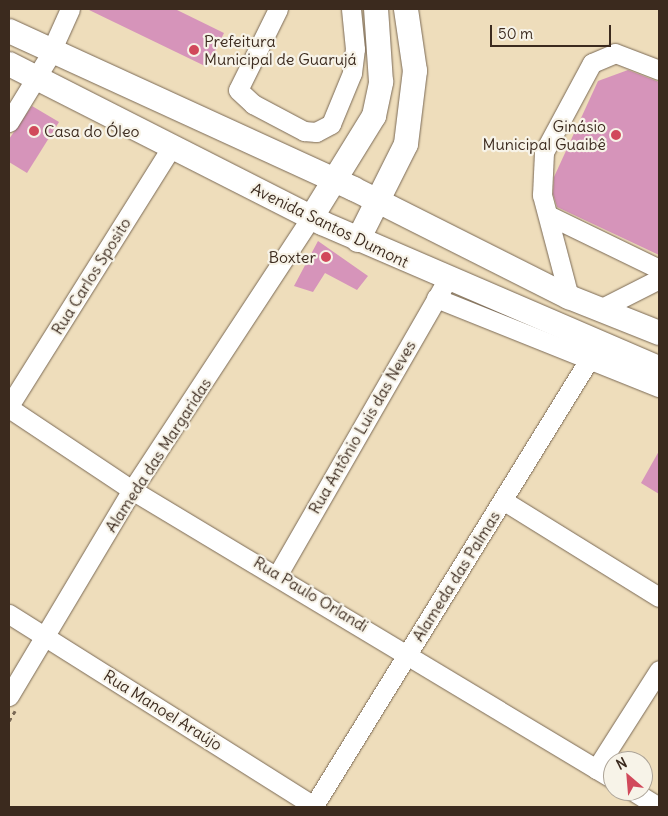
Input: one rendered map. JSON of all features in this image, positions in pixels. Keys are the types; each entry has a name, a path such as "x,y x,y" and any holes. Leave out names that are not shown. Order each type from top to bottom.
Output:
{"main road":[{"path":"311,218 336,182 374,116 381,82 376,9"},
{"path":"358,240 380,203 406,144 414,108 415,71 406,9"},
{"path":"9,31 336,182 598,310 659,333"},
{"name":"Avenida Santos Dumont","path":"11,69 37,76 311,218 358,240 441,289 594,352 659,368"}],"street":[{"path":"9,122 51,52 70,9"},
{"path":"278,9 238,90 253,104 304,131 316,132 331,124 352,73 355,49 351,9"},
{"path":"568,296 542,195 544,152 592,63 615,53 659,70"},
{"name":"Rua Carlos Sposito","path":"9,407 172,146"},
{"path":"548,215 659,269"},
{"name":"Alameda das Margaridas","path":"9,696 132,490 311,218"},
{"path":"598,310 659,279"},
{"name":"Rua Antônio Luis das Neves","path":"278,574 441,289"},
{"name":"Avenida Santos Dumont","path":"594,352 659,387"},
{"name":"Alameda das Palmas","path":"314,807 594,352"},
{"name":"Rua Paulo Orlandi","path":"9,407 132,490 278,574 603,773"},
{"path":"504,501 659,597"},
{"name":"Rua Manoel Araújo","path":"9,614 314,807"},
{"path":"596,769 659,670"}],"building":[{"name":"Prefeitura Municipal de Guarujá","path":"87,9 175,9 224,33 207,67"},
{"name":"Ginásio Municipal Guaibê","path":"628,70 659,82 659,255 557,207 553,194 554,177 598,81"},
{"name":"Casa do Óleo","path":"32,106 59,122 27,173 9,162 9,139"},
{"name":"Boxter","path":"318,241 368,276 357,290 325,273 313,292 294,286"},
{"path":"659,451 659,494 641,483"}],"place":[{"name":"Prefeitura Municipal de Guarujá","path":"194,50"},
{"name":"Casa do Óleo","path":"34,131"},
{"name":"Ginásio Municipal Guaibê","path":"616,135"},
{"name":"Boxter","path":"326,257"}]}
